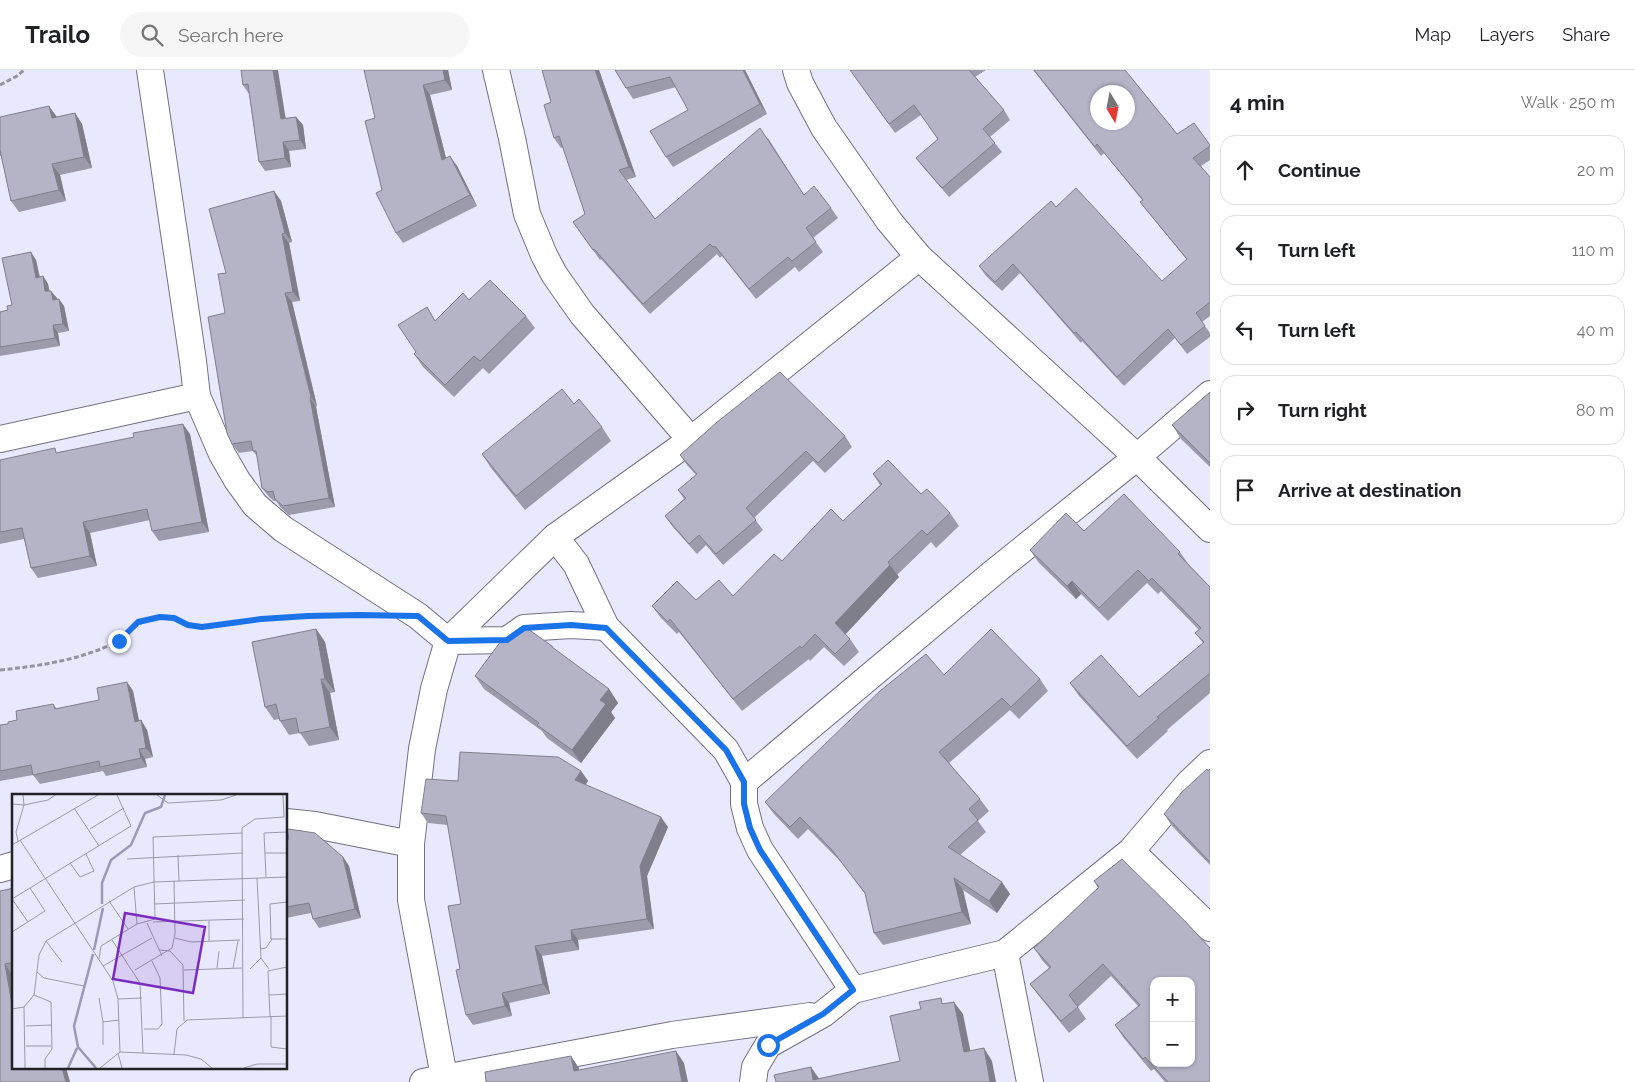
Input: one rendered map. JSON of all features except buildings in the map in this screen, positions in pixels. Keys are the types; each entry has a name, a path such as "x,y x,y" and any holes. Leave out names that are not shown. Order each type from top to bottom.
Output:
{"street":[{"path":"150,70 197,396 222,454 237,480 255,505 283,529 418,616 448,641 507,640 524,628 571,625 606,628"},
{"path":"496,70 527,214 554,274 582,314 691,440"},
{"path":"796,70 800,82 824,128 889,221 919,257 1136,457 1210,529"},
{"path":"823,1014 672,1035 485,1069 437,1081 412,900 411,844 422,749 434,689 448,641 555,536 691,440 919,257"},
{"path":"744,782 1210,394"},
{"path":"0,439 197,396"},
{"path":"555,536 576,564 606,628 726,750 744,782 744,804 750,828 760,850 853,990"},
{"path":"753,1082 755,1067 768,1045 823,1014 853,990 1005,952 1132,851 1188,784 1210,763"},
{"path":"288,822 315,825 411,844"},
{"path":"1132,851 1210,928"},
{"path":"1005,952 1030,1082"}],"path":[{"path":"0,85 24,70"},
{"path":"0,670 78,658 119,641 138,622 153,618 168,617 188,625 202,627 261,619 366,615"}],"route":[{"path":"119,641 138,622 160,617 174,618 188,625 202,627 261,619 308,616 418,616 448,641 507,640 524,628 571,625 606,628 726,750 744,782 744,804 750,828 760,850 853,990 823,1014 768,1045"}]}
